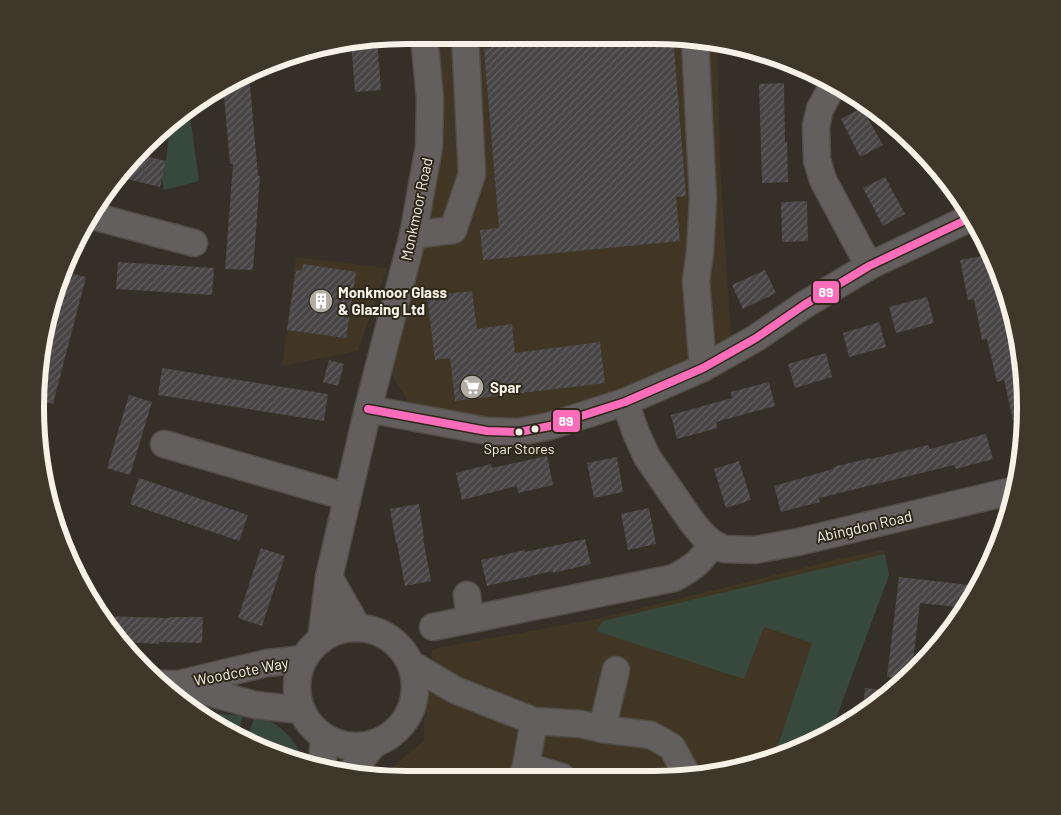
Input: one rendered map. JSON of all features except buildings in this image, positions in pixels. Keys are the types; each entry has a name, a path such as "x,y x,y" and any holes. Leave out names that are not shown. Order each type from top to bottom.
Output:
{"street":[{"name":"Monkmoor Road","path":"321,640 328,577 368,409 413,235 429,147 430,99 425,44"},
{"path":"413,235 453,230 472,174 465,44"},
{"path":"695,47 703,199 700,252 696,280 703,368"},
{"path":"830,90 820,109 816,126 816,160 823,180 869,266"},
{"path":"97,217 194,243"},
{"path":"368,409 487,431 520,432 550,426 625,402 703,368 756,338 804,305 869,266 965,219"},
{"path":"433,627 469,607 674,578 692,568 707,553 712,544 692,522 647,456 625,402"},
{"path":"164,444 347,497"},
{"name":"Abingdon Road","path":"712,544 724,549 734,550 754,550 789,544 1007,492"},
{"path":"328,577 358,628"},
{"path":"358,628 377,632 400,647 411,664 416,689 412,708 401,726 393,734 374,744 355,746 335,742 324,737 308,722 301,710 297,694 298,678 304,659 321,640 342,630 358,628"},
{"name":"Woodcote Way","path":"171,684 267,663 304,659"},
{"path":"411,664 455,690 534,721 581,724 602,729 651,735 672,748 684,769"},
{"path":"602,729 616,670"},
{"name":"Woodcote Way","path":"172,685 255,704 301,710"},
{"path":"412,708 455,690"},
{"path":"524,771 534,721"},
{"path":"322,761 324,737"},
{"path":"355,767 374,744"}],"shaded area":[{"path":"434,44 654,44 717,50 720,164 732,352 527,423 410,405 392,375 444,146"},
{"path":"296,257 387,268 358,351 282,366"},
{"path":"884,550 889,575 834,723 793,744 748,759 701,768 677,770 389,770 424,741 424,714 430,690 432,649 602,618 843,558"}],"green space":[{"path":"190,116 199,181 164,190 162,178 169,133"},
{"path":"885,554 889,575 834,723 793,744 776,750 812,643 764,627 744,679 596,631 603,621"},
{"path":"209,713 243,716 239,730"},
{"path":"260,717 275,724 289,736 301,755 268,744 248,735 254,719"}],"transit line":[{"name":"89","path":"368,409 487,431 519,432 550,426 625,402 703,368 756,338 804,305 869,266 965,220"}],"place":[{"name":"Monkmoor Glass & Glazing Ltd","path":"321,301"},
{"name":"Spar","path":"472,387"},
{"name":"Spar Stores","path":"519,432"}]}
